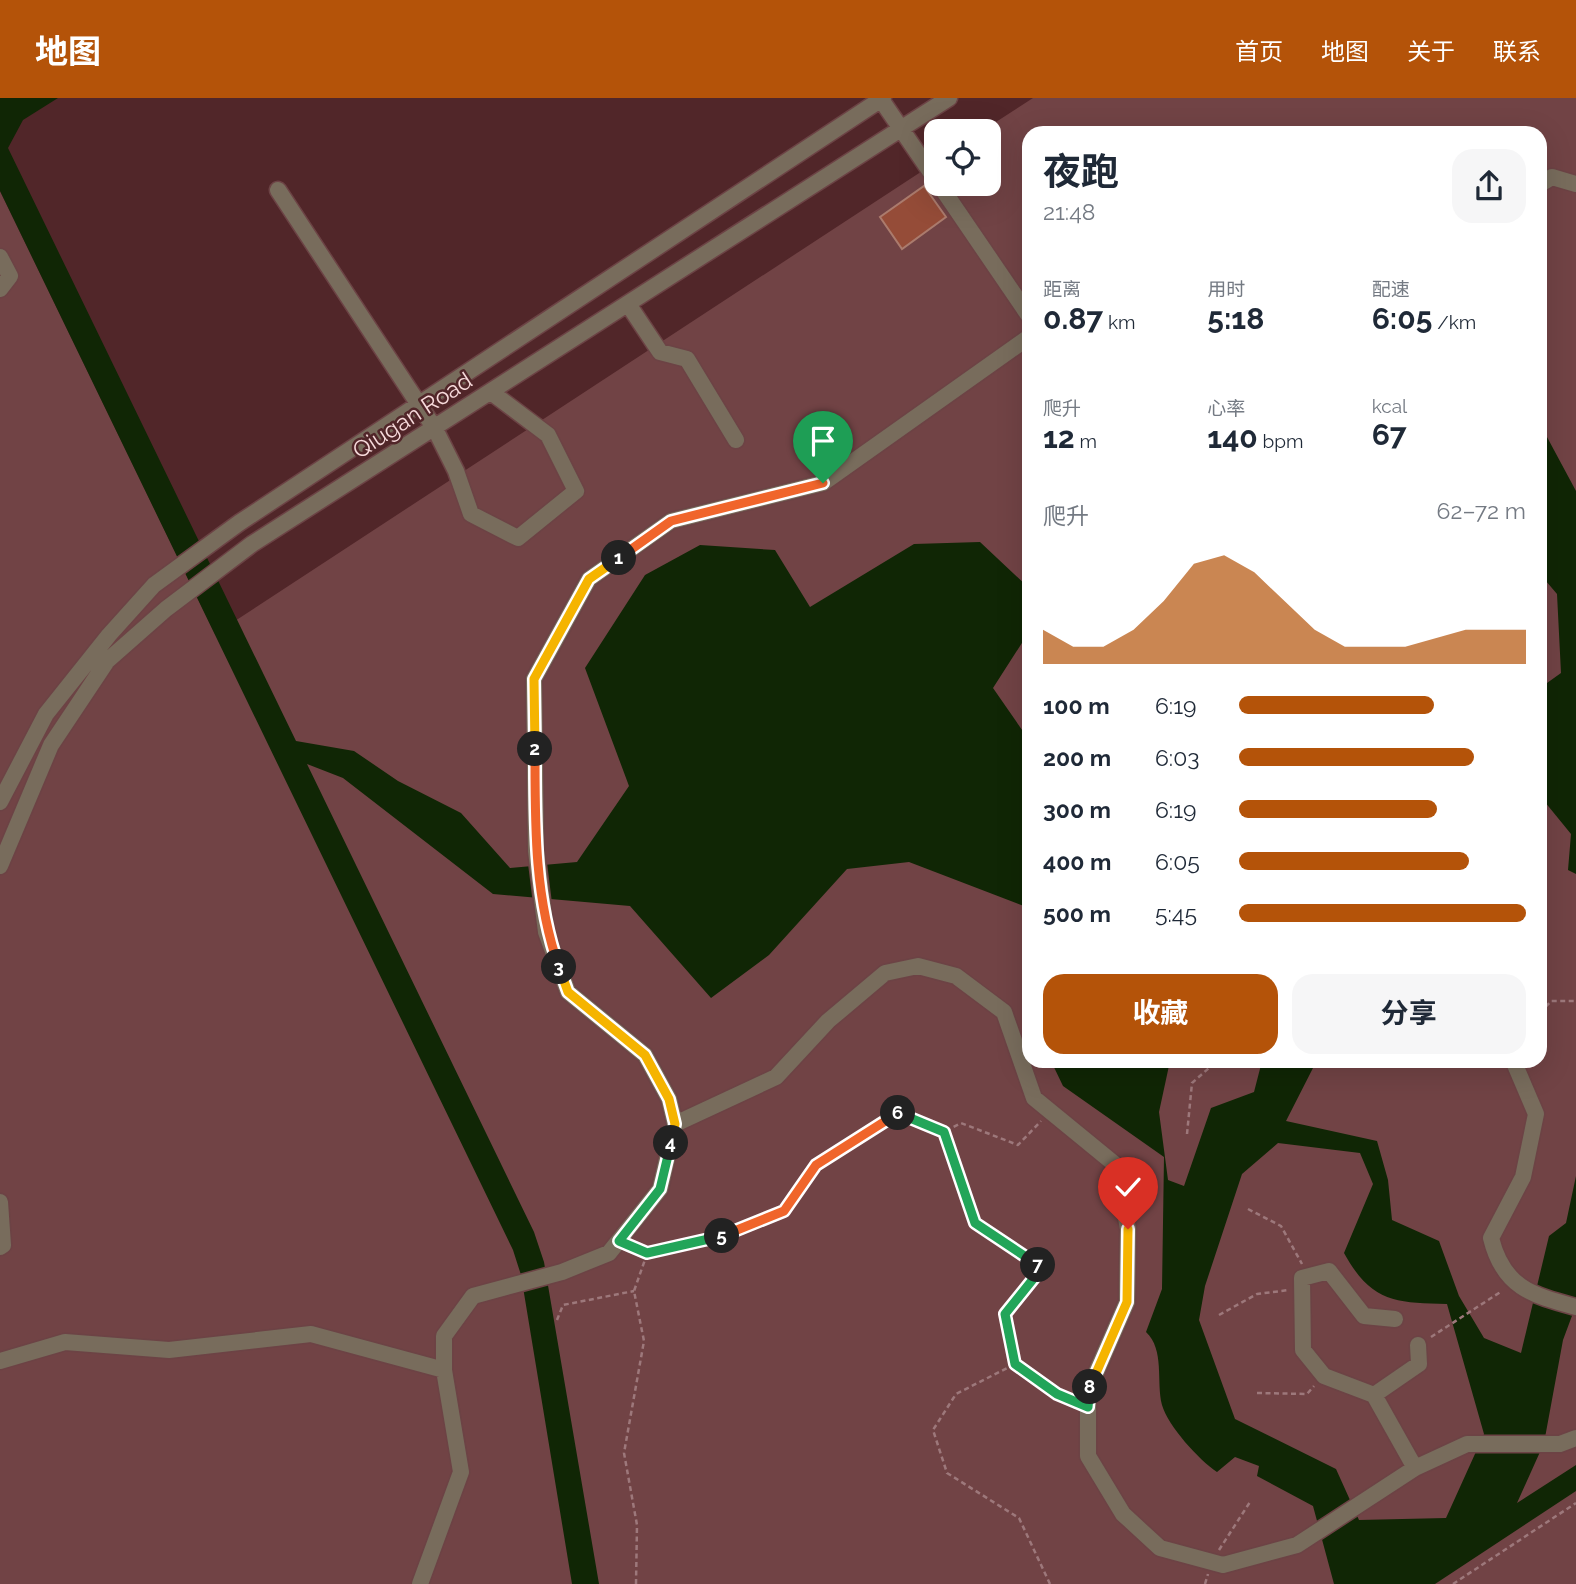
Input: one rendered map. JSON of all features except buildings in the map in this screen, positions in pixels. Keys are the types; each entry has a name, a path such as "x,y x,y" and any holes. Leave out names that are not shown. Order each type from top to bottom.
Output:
{"street":[{"name":"Qiugan Road","path":"0,802 46,714 154,585 239,523 881,98"},
{"path":"881,98 924,161"},
{"name":"Qiugan Road","path":"0,866 51,746 107,661 166,609 252,544 950,98"},
{"path":"1547,180 1552,177 1576,184"},
{"path":"278,190 435,429 456,471 471,514 518,538 576,491 548,435 491,392"},
{"path":"948,196 1022,306"},
{"path":"0,257 5,283"},
{"path":"628,304 660,352 687,359 736,440"},
{"path":"421,1584 461,1472 444,1370 444,1336 473,1296 550,1275 609,1253 660,1189 675,1124 669,1099 645,1055 568,992 546,932 536,850 534,679 589,579 671,521 823,483 1022,342"},
{"path":"675,1124 776,1077 828,1021 885,973 918,966 956,976 1004,1012 1022,1064"},
{"path":"1024,1068 1034,1098 1117,1166 1128,1229 1127,1302 1088,1391 1088,1456 1123,1514 1160,1548 1223,1565 1297,1545 1415,1468 1467,1444 1560,1444 1576,1438"},
{"path":"1516,1068 1536,1114 1523,1177 1491,1238 1496,1258 1514,1284 1542,1298 1576,1307"},
{"path":"0,1202 4,1245 0,1247"},
{"path":"1395,1319 1364,1316 1329,1271 1306,1282 1303,1350 1324,1376 1374,1395 1415,1468"},
{"path":"0,1361 65,1342 169,1350 311,1334 444,1370"},
{"path":"1374,1395 1419,1364 1418,1345"}],"path":[{"path":"1547,1006 1552,1001 1576,1001"},
{"path":"1187,1134 1192,1083 1209,1068"},
{"path":"944,1132 961,1123 1018,1145 1051,1111"},
{"path":"619,1241 647,1253 711,1241 784,1211 816,1165 898,1112 944,1132 975,1223 1042,1268 1005,1314 1015,1364 1057,1394 1088,1407"},
{"path":"1219,1315 1257,1294 1306,1282 1280,1226 1248,1209"},
{"path":"636,1584 637,1525 624,1453 644,1341 634,1291 647,1253"},
{"path":"1418,1345 1514,1284"},
{"path":"557,1320 562,1305 634,1291"},
{"path":"1015,1364 956,1394 933,1430 947,1474 1019,1518 1050,1584"},
{"path":"1256,1393 1307,1394 1324,1376"},
{"path":"1205,1584 1211,1562 1250,1502"},
{"path":"1453,1584 1576,1503"}],"shaded area":[{"path":"0,98 58,98 23,120 8,148 296,741 354,751 398,781 461,813 510,868 577,862 629,786 585,668 645,575 700,545 775,550 810,607 914,544 980,542 1022,581 1022,643 993,688 1022,730 1022,905 909,862 847,869 769,955 711,998 630,906 493,894 343,778 307,764 534,1232 544,1262 599,1584 572,1584 521,1275 513,1250 0,191"},
{"path":"1033,98 1576,98 1576,1584 0,1584 0,191 215,634 924,170 924,196 1001,196 1001,119"},
{"path":"1547,437 1576,491 1576,874 1568,870 1571,834 1547,805 1547,683 1561,673 1557,594 1547,582"},
{"path":"1054,1068 1168,1068 1159,1112 1168,1180 1184,1186 1211,1108 1254,1092 1260,1068 1313,1068 1286,1121 1377,1141 1388,1180 1392,1220 1439,1241 1459,1296 1484,1338 1521,1353 1549,1236 1566,1223 1576,1176 1576,1305 1563,1340 1544,1443 1517,1503 1576,1465 1576,1491 1435,1584 1334,1584 1313,1506 1257,1476 1259,1466 1235,1457 1217,1472 1185,1442 1165,1413 1160,1396 1156,1348 1146,1332 1162,1289 1164,1157 1063,1086","holes":["1278,1143 1360,1153 1373,1184 1344,1253 1364,1282 1386,1296 1413,1302 1447,1304 1484,1434 1446,1518 1359,1520 1336,1469 1235,1419 1199,1320 1205,1286 1242,1174"]}],"route":[{"path":"823,483 671,521 589,579 534,679 536,850 546,932 568,992 645,1055 669,1099 675,1124 660,1189 619,1241 647,1253 711,1241 784,1211 816,1165 898,1112 944,1132 975,1223 1042,1268 1005,1314 1015,1364 1057,1394 1088,1407 1088,1391 1127,1302 1128,1229"}]}
